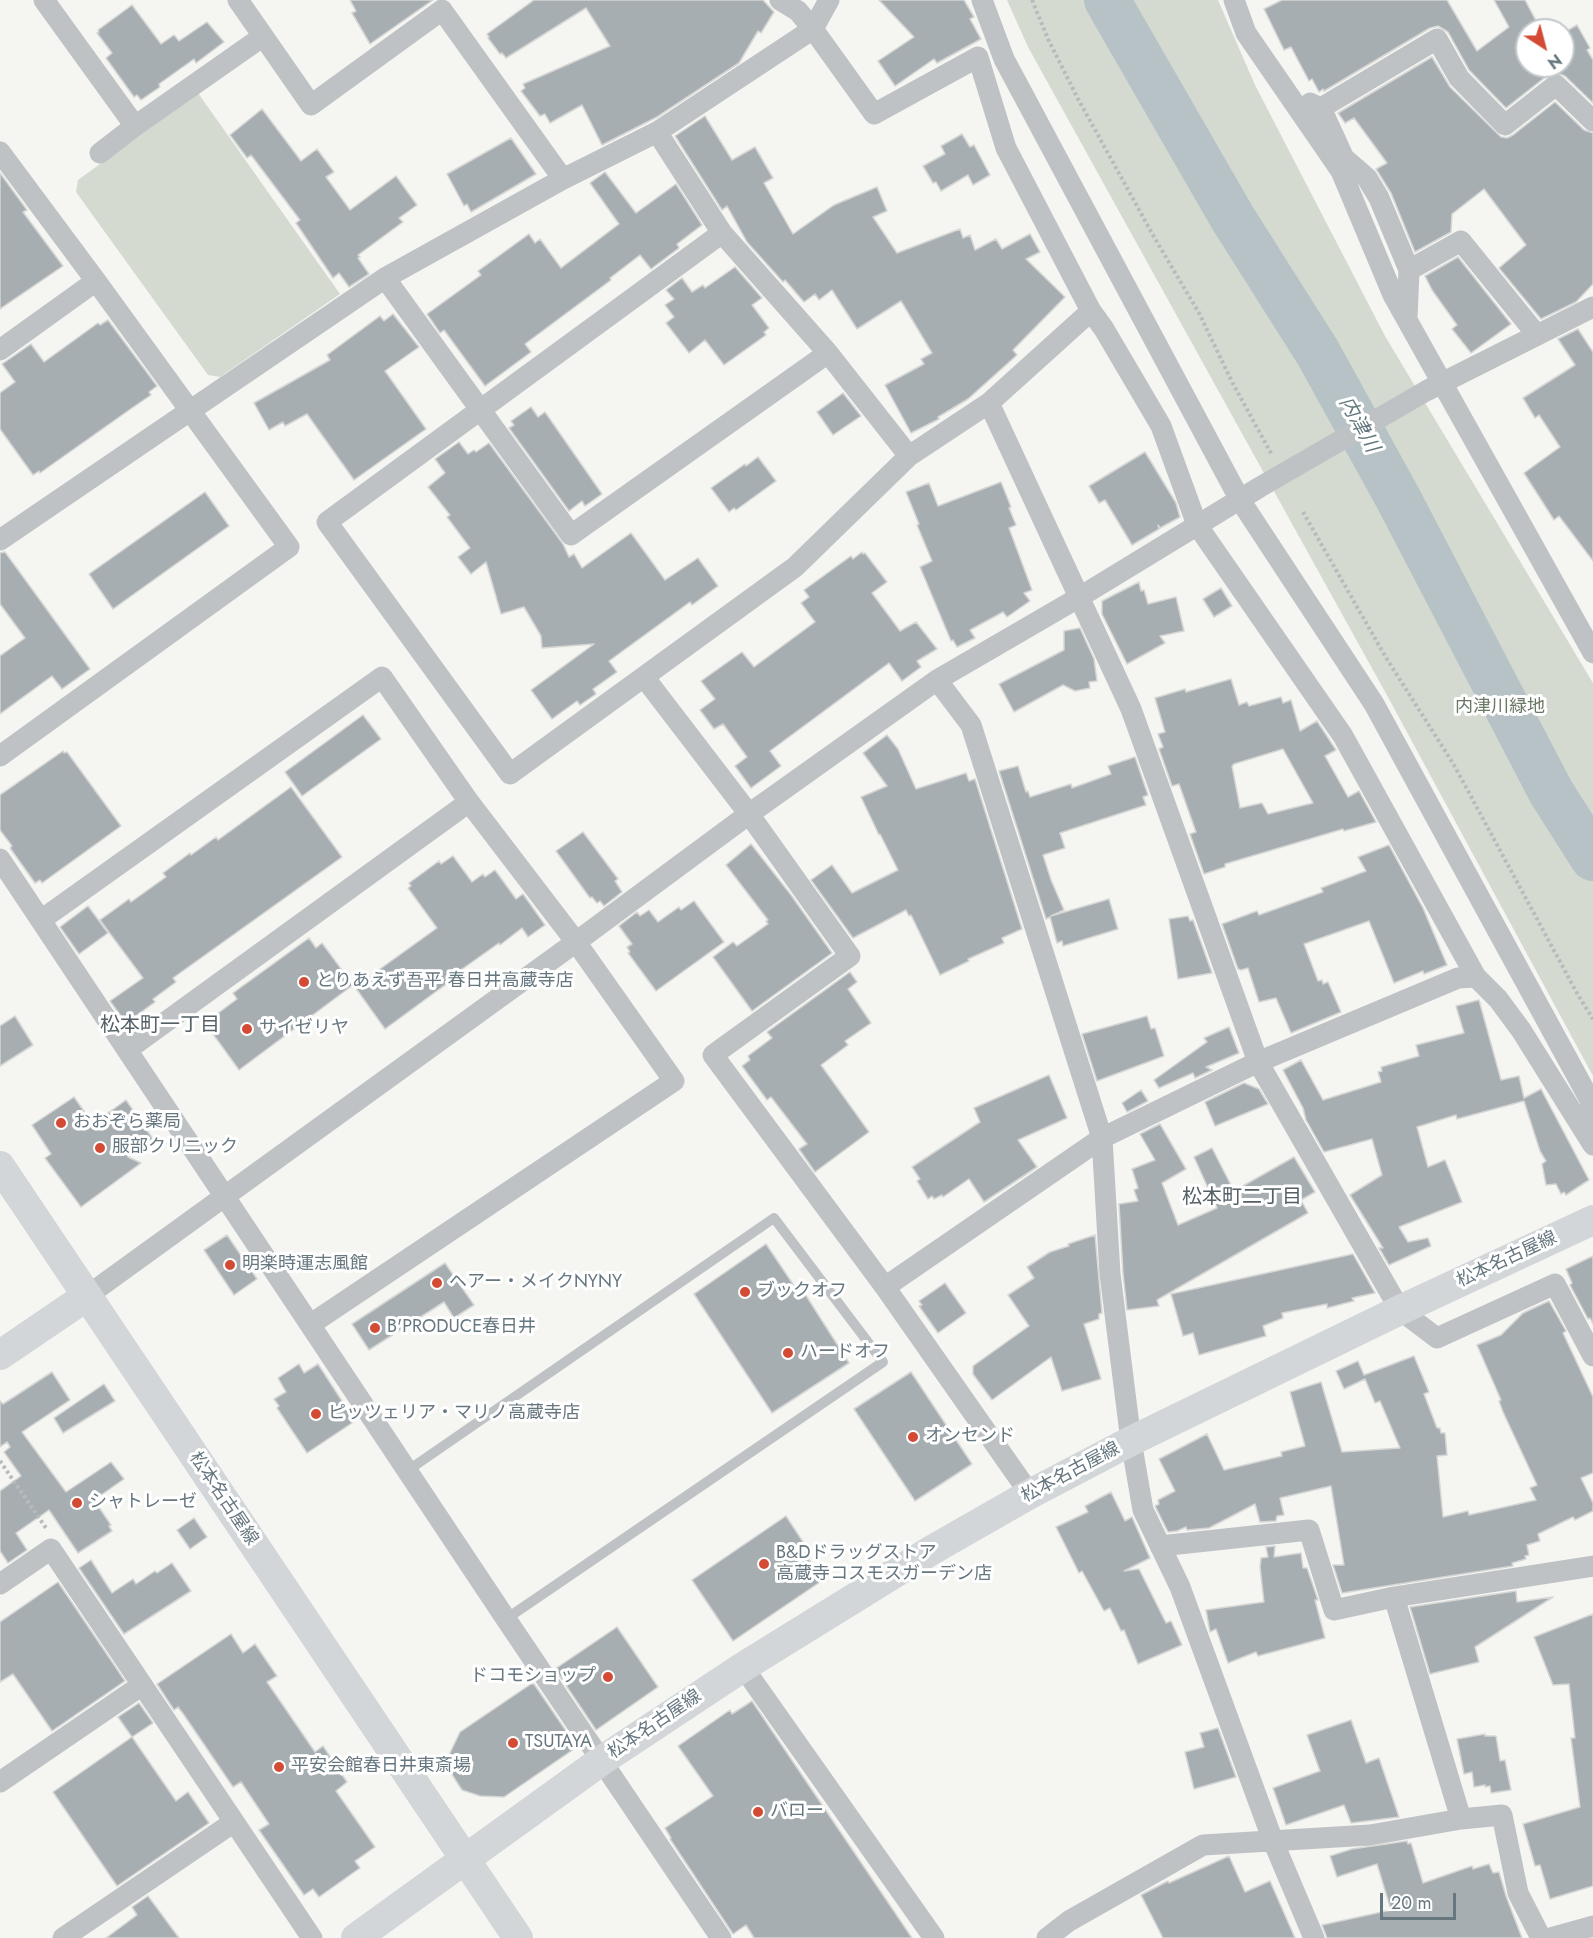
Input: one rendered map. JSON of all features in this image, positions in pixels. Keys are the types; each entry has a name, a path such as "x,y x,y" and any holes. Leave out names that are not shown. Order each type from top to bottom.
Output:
{"main road":[{"name":"松本名古屋線","path":"0,1166 465,1858 601,1761 743,1667 932,1550 1030,1494 1131,1441 1400,1310 1593,1220"},
{"path":"0,1354 87,1296"},
{"path":"356,1938 465,1858 518,1938"}],"street":[{"path":"44,0 135,126"},
{"path":"238,0 311,105 448,5 563,178"},
{"path":"780,0 798,11 813,29 874,114 978,57 1006,148 1091,311 1161,426 1197,525 1343,736 1476,977 1498,999 1521,1030 1589,1138"},
{"path":"0,540 385,278 563,178 657,132 813,29 829,0"},
{"path":"982,0 1005,59 1240,500 1374,704 1574,1070 1591,1102 1589,1138"},
{"path":"1234,0 1246,33 1286,91 1343,165 1367,178 1380,198 1409,270 1407,320"},
{"path":"100,153 262,37"},
{"path":"1321,108 1437,39 1458,78 1505,125 1556,85 1593,121"},
{"path":"1286,91 1321,108 1393,295 1407,320 1435,386 1549,575 1593,653"},
{"path":"657,132 722,233 828,353 909,456"},
{"path":"0,153 289,547 0,756"},
{"path":"722,233 327,522 510,774 795,567 909,456 990,403 1091,311"},
{"path":"1409,270 1461,241 1537,335"},
{"path":"385,278 571,535 828,353"},
{"path":"0,350 96,281"},
{"path":"87,1296 749,814 937,681 1260,487 1435,386 1593,307"},
{"path":"990,403 1131,709 1258,1062 1400,1310 1437,1338 1555,1284 1593,1356"},
{"path":"1549,575 1567,588 1593,624"},
{"path":"41,920 382,677 469,802 576,942 674,1081 311,1324"},
{"path":"644,677 749,814 850,956 713,1054 885,1287 1030,1494"},
{"path":"937,681 971,725 1102,1138 1110,1274 1131,1441 1143,1510 1180,1587 1273,1842 1314,1938"},
{"path":"127,1050 469,802"},
{"path":"0,859 721,1938"},
{"path":"885,1287 1102,1138 1258,1062 1458,978 1476,977"},
{"path":"1160,1546 1309,1530 1334,1610 1394,1597 1593,1566"},
{"path":"0,1584 51,1549 312,1938"},
{"path":"1394,1597 1461,1819"},
{"path":"743,1667 934,1938"},
{"path":"0,1782 142,1685"},
{"path":"1047,1938 1073,1929 1203,1845 1370,1835 1461,1819 1502,1815 1518,1893 1541,1938"},
{"path":"63,1938 234,1822"},
{"path":"1550,1938 1593,1926"}],"lane":[{"path":"407,1471 774,1218 883,1362 506,1619"}],"path":[{"path":"1032,0 1048,39 1077,97 1154,237 1199,313 1232,382 1274,458"},
{"path":"1303,512 1384,656 1454,765 1593,1019"},
{"path":"0,1461 45,1528 51,1549"}],"green space":[{"name":"内津川緑地","path":"1007,0 1218,0 1255,85 1385,336 1593,683 1593,1076 1389,699 1028,47"},
{"path":"198,93 340,294 220,377 208,375 76,192 78,180"}],"building":[{"path":"350,0 433,0 370,44 352,13 356,11"},
{"path":"534,0 763,0 774,12 761,33 758,31 739,63 657,117 602,145 582,105 550,123 545,114 540,116 521,91 525,88 523,84 610,46 586,8 506,58 488,38 487,34"},
{"path":"879,0 964,0 974,17 970,19 981,39 937,63 934,59 895,86 878,61 914,37"},
{"path":"1282,0 1447,0 1477,51 1509,27 1494,0 1525,0 1535,18 1515,18 1515,78 1544,78 1506,108 1469,70 1448,32 1438,26 1430,28 1319,92 1312,79 1309,81 1291,47 1284,50 1264,9"},
{"path":"132,5 161,44 174,35 179,41 207,22 224,42 196,63 194,59 141,100 137,95 134,97 106,58 112,53 97,33"},
{"path":"1577,25 1590,48 1587,50 1593,60 1593,103 1567,78 1575,78 1575,26"},
{"path":"1432,57 1450,87 1501,137 1507,138 1513,135 1555,102 1584,130 1593,133 1593,284 1576,302 1541,319 1499,268 1526,245 1484,189 1452,214 1451,232 1415,252 1391,193 1376,169 1387,163 1354,118 1345,123 1338,113"},
{"path":"262,109 301,161 317,149 334,172 326,177 350,210 396,176 417,205 399,218 403,222 358,255 369,274 349,287 339,273 333,278 296,223 300,220 251,155 247,158 230,135"},
{"path":"705,116 732,160 755,147 773,178 764,183 793,234 834,205 877,187 887,211 873,217 897,253 960,229 963,238 970,235 975,250 996,239 1002,249 1030,234 1040,252 1026,259 1065,297 1013,350 1017,355 968,399 938,417 939,419 911,433 885,385 924,364 921,359 932,353 901,301 857,329 832,290 819,300 815,294 804,302 747,242 727,206 722,210 675,136"},
{"path":"962,134 970,147 974,145 990,175 973,185 968,175 941,191 936,182 933,183 923,166 945,154 941,146"},
{"path":"511,138 536,174 471,212 467,204 464,206 447,174"},
{"path":"605,172 636,213 676,184 702,225 677,244 679,248 651,269 640,255 610,278 611,280 525,344 531,352 485,386 444,330 440,333 427,314 481,275 478,271 529,234 535,243 540,239 561,268 619,224 590,183"},
{"path":"0,173 27,210 23,212 63,266 0,309"},
{"path":"1458,257 1511,324 1471,353 1452,329 1457,325 1425,276"},
{"path":"735,267 762,298 752,305 769,328 764,332 766,335 724,365 705,340 689,353 666,323 674,317 665,305 674,299 666,290 682,278 692,292 703,285 705,288"},
{"path":"393,314 419,347 385,371 426,429 354,480 307,414 285,426 283,422 269,430 254,403 330,360 327,355 380,316 384,321"},
{"path":"108,320 157,386 149,392 151,395 40,473 39,471 33,475 0,429 0,393 15,382 2,364 31,344 44,362 98,323 100,325"},
{"path":"1578,329 1593,352 1593,561 1559,516 1554,520 1524,473 1560,447 1539,415 1535,418 1523,398 1575,365 1558,339"},
{"path":"843,393 861,416 833,435 817,412"},
{"path":"531,407 538,417 545,412 602,494 585,506 582,501 569,511 509,428 514,425 511,421"},
{"path":"459,442 468,454 474,450 476,452 489,443 563,544 569,557 574,554 582,568 631,533 665,580 698,558 718,586 692,605 690,602 609,661 617,672 593,689 596,694 580,705 577,701 552,719 531,690 594,644 542,648 541,636 524,607 501,614 486,562 471,574 458,557 470,548 447,517 450,515 428,487 445,473 435,459"},
{"path":"1145,452 1176,503 1180,517 1160,528 1158,525 1159,529 1132,545 1105,500 1099,503 1089,486"},
{"path":"758,457 776,481 736,510 734,508 729,512 711,488"},
{"path":"1001,482 1016,525 1009,528 1032,590 1024,593 1030,601 1007,617 1003,612 970,630 975,638 957,647 953,640 951,641 920,567 932,561 906,492 929,483 938,506"},
{"path":"205,492 229,526 113,609 89,574"},
{"path":"5,552 90,669 62,689 52,676 0,714 0,656 25,638 0,604 0,553"},
{"path":"862,552 887,582 872,593 900,631 916,622 937,649 917,661 921,667 902,681 889,663 770,751 781,766 751,788 735,766 747,757 723,724 714,729 700,710 715,699 701,681 742,652 754,667 815,622 801,603 809,597 804,590 851,556 853,559"},
{"path":"1139,582 1148,604 1176,597 1184,631 1160,636 1165,643 1127,664 1102,614 1102,601"},
{"path":"1221,588 1232,606 1214,617 1203,599"},
{"path":"1080,628 1094,659 1097,681 1089,682 1090,688 1075,691 1063,685 1014,712 999,684 1064,650 1064,631"},
{"path":"1231,679 1239,705 1247,702 1249,706 1281,697 1283,703 1291,700 1300,731 1317,721 1336,750 1325,756 1348,797 1359,791 1376,822 1344,831 1343,829 1225,864 1225,867 1204,874 1190,834 1196,832 1179,784 1172,786 1159,749 1163,747 1158,734 1165,732 1155,698 1185,689 1186,692","holes":["1283,749 1313,803 1268,814 1262,803 1240,808 1232,766"]},
{"path":"363,715 381,739 302,796 285,772"},
{"path":"887,735 898,749 916,789 966,773 969,781 975,779 1022,929 1002,938 1004,943 940,975 911,915 909,916 906,910 853,938 811,880 832,865 852,893 898,870 861,797 887,786 863,753"},
{"path":"63,751 67,752 121,826 42,883 40,880 35,883 0,830 0,795"},
{"path":"1135,757 1148,795 1143,797 1146,805 1060,833 1065,848 1043,855 1064,910 1051,916 1109,899 1118,929 1063,946 1062,941 1057,943 1050,917 1046,919 999,771 1018,766 1026,792 1028,791 1030,797 1071,784 1072,788 1111,774 1108,766"},
{"path":"291,787 342,857 173,978 176,982 153,999 155,1002 126,1023 110,1001 143,978 100,920 129,899 131,902 166,877 163,873 190,853 191,855 216,837 218,840"},
{"path":"583,832 618,879 615,881 622,892 604,906 600,901 597,903 592,897 590,898 556,851"},
{"path":"751,844 832,953 752,1011 713,957 733,942 737,946 768,924 766,921 768,920 726,865"},
{"path":"1389,845 1423,908 1447,965 1424,974 1423,971 1394,983 1369,921 1304,944 1318,981 1322,980 1323,984 1328,982 1341,1012 1291,1033 1276,998 1259,1002 1248,968 1238,969 1222,924 1257,911 1259,915 1323,892 1321,888 1366,871 1358,857"},
{"path":"453,856 472,882 483,874 485,877 495,870 516,899 523,894 545,925 528,937 522,928 458,972 460,974 385,1029 355,987 437,928 408,888 411,886 409,883 439,861 441,864"},
{"path":"694,901 724,942 656,991 628,953 630,952 627,947 632,944 619,926 637,912 640,916 649,910 658,922 679,907 681,910"},
{"path":"88,906 108,933 79,954 60,927"},
{"path":"1188,916 1190,921 1193,920 1212,973 1178,979 1169,919"},
{"path":"309,938 316,948 322,943 353,985 239,1070 205,1023 237,999 233,993"},
{"path":"850,972 857,982 848,989 871,1023 845,1041 848,1045 821,1065 869,1132 815,1172 799,1149 807,1144 771,1097 767,1100 742,1066 750,1060 748,1056 772,1038 767,1032"},
{"path":"1479,1000 1501,1080 1519,1076 1524,1098 1541,1089 1589,1180 1566,1195 1564,1192 1561,1194 1556,1184 1546,1185 1542,1164 1546,1161 1540,1151 1524,1101 1457,1119 1456,1115 1417,1127 1428,1167 1445,1160 1462,1202 1399,1227 1408,1242 1428,1238 1431,1246 1389,1265 1379,1248 1383,1248 1350,1195 1382,1175 1372,1139 1324,1152 1283,1070 1301,1060 1323,1100 1381,1082 1378,1072 1382,1071 1381,1067 1419,1056 1416,1045 1464,1033 1456,1006"},
{"path":"15,1016 33,1045 0,1066 0,1026"},
{"path":"1147,1016 1151,1029 1155,1028 1164,1056 1097,1081 1082,1034"},
{"path":"1229,1027 1239,1053 1206,1067 1212,1070 1195,1078 1193,1073 1159,1088 1154,1080 1207,1042 1204,1038"},
{"path":"1049,1075 1067,1118 1018,1140 1037,1167 984,1202 969,1179 943,1197 942,1195 934,1199 932,1196 928,1199 912,1167 980,1122 974,1108"},
{"path":"1244,1083 1259,1089 1268,1104 1215,1126 1205,1102"},
{"path":"1141,1090 1148,1101 1127,1112 1122,1103"},
{"name":"服部クリニック","path":"74,1097 93,1124 126,1100 153,1139 128,1157 141,1163 81,1207 45,1158 51,1154 32,1125"},
{"path":"1160,1124 1186,1169 1162,1183 1178,1225 1217,1208 1194,1157 1212,1148 1234,1191 1294,1157 1315,1192 1301,1200 1308,1213 1157,1300 1159,1306 1127,1310 1119,1204 1138,1201 1134,1190 1138,1188 1132,1169 1155,1160 1140,1134"},
{"name":"明楽時運志風館","path":"227,1235 257,1279 234,1295 204,1250"},
{"path":"1095,1235 1102,1313 1099,1314 1099,1319 1084,1324 1101,1379 1062,1391 1051,1357 992,1400 973,1374 973,1366 1029,1326 1008,1295 1034,1278 1027,1267 1050,1252"},
{"path":"766,1244 801,1296 805,1294 849,1363 772,1413 694,1294"},
{"path":"1353,1254 1375,1293 1352,1298 1354,1301 1327,1308 1327,1304 1282,1313 1283,1318 1263,1326 1266,1336 1199,1355 1193,1333 1183,1336 1171,1294"},
{"path":"1593,1256 1593,1324 1570,1285 1572,1283 1566,1269"},
{"name":"ヘアー・メイクNYNY","path":"445,1263 474,1305 454,1318 444,1302 369,1350 352,1324"},
{"path":"945,1283 966,1313 938,1333 919,1306 922,1305 919,1301"},
{"path":"1549,1301 1566,1331 1563,1333 1593,1397 1593,1473 1581,1478 1593,1503 1593,1511 1575,1520 1573,1517 1538,1534 1540,1541 1527,1545 1529,1555 1525,1556 1526,1559 1512,1563 1513,1566 1342,1593 1333,1565 1344,1565 1331,1486 1280,1498 1284,1515 1277,1516 1276,1521 1260,1522 1255,1504 1209,1528 1187,1530 1186,1527 1168,1532 1155,1506 1159,1504 1158,1500 1175,1491 1159,1459 1207,1434 1224,1470 1282,1456 1281,1452 1305,1446 1290,1392 1321,1382 1342,1452 1400,1448 1380,1401 1375,1403 1365,1379 1344,1389 1336,1371 1358,1361 1364,1375 1414,1356 1429,1392 1424,1394 1437,1428 1440,1428 1441,1433 1445,1433 1447,1455 1437,1456 1443,1517 1468,1511 1469,1515 1536,1500 1530,1488 1537,1485 1503,1412 1499,1401 1501,1400 1477,1345 1501,1335 1523,1313"},
{"name":"ピッツェリア・マリノ高蔵寺店","path":"299,1364 304,1373 318,1364 355,1421 307,1453 277,1408 279,1406 274,1399 286,1392 278,1378"},
{"path":"52,1372 70,1400 22,1432 66,1492 111,1462 124,1479 94,1500 111,1525 109,1526 112,1531 78,1553 49,1510 16,1533 27,1550 8,1563 0,1551 0,1491 21,1476 4,1452 10,1447 7,1442 0,1447 0,1401 3,1404"},
{"name":"オンセンド","path":"911,1372 972,1464 915,1501 854,1409"},
{"path":"104,1384 115,1401 63,1433 54,1418"},
{"path":"1111,1492 1125,1521 1132,1517 1150,1558 1124,1571 1139,1569 1166,1623 1171,1621 1182,1645 1138,1664 1124,1630 1121,1631 1110,1608 1104,1611 1082,1571 1079,1573 1056,1527 1088,1512 1085,1506"},
{"name":"B&Dドラッグストア 高蔵寺コスモスガーデン店","path":"786,1516 805,1545 801,1548 823,1580 733,1641 692,1580"},
{"path":"194,1518 207,1537 190,1549 177,1530"},
{"path":"1275,1546 1274,1557 1301,1553 1303,1568 1307,1568 1318,1600 1315,1600 1325,1638 1258,1656 1256,1652 1228,1663 1216,1629 1210,1632 1206,1610 1264,1602 1261,1558 1268,1557 1266,1547"},
{"path":"91,1560 112,1593 133,1579 136,1584 172,1563 191,1591 124,1634 79,1568"},
{"path":"58,1582 125,1681 52,1731 13,1674 0,1682 0,1622"},
{"path":"1516,1591 1517,1602 1553,1597 1475,1647 1479,1662 1430,1674 1410,1607"},
{"path":"1593,1614 1593,1886 1550,1899 1540,1865 1535,1866 1523,1824 1580,1807 1571,1738 1575,1738 1569,1684 1553,1685 1534,1637"},
{"name":"ドコモショップ","path":"617,1627 658,1687 596,1730 555,1669"},
{"name":"平安会館春日井東斎場","path":"231,1634 243,1653 255,1644 277,1676 267,1682 315,1752 323,1746 347,1782 336,1791 375,1847 355,1861 360,1868 319,1897 313,1889 304,1895 259,1830 269,1824 241,1782 233,1787 184,1715 178,1707 174,1710 157,1684"},
{"name":"TSUTAYA","path":"534,1684 575,1744 572,1746 574,1749 504,1797 480,1796 462,1790 451,1773 450,1753 460,1732"},
{"name":"バロー","path":"752,1701 912,1938 754,1938 746,1925 733,1934 665,1828 713,1796 678,1746 730,1710 732,1714"},
{"path":"139,1703 153,1723 132,1737 118,1717"},
{"path":"1351,1720 1366,1763 1379,1758 1399,1817 1351,1823 1344,1805 1286,1825 1273,1788 1320,1771 1307,1735"},
{"path":"1218,1728 1236,1777 1194,1789 1185,1752 1204,1747 1200,1733"},
{"path":"1485,1734 1485,1736 1496,1736 1500,1761 1505,1760 1511,1790 1491,1793 1490,1786 1474,1787 1472,1772 1464,1774 1457,1739"},
{"path":"132,1737 176,1801 188,1792 209,1823 117,1886 53,1792"},
{"path":"1407,1841 1408,1844 1411,1843 1423,1883 1472,1866 1473,1869 1489,1864 1493,1873 1499,1872 1522,1938 1327,1938 1322,1925 1391,1910 1377,1864 1337,1877 1330,1856 1352,1849"},
{"path":"1229,1856 1245,1892 1270,1881 1295,1938 1163,1938 1141,1895 1168,1881 1169,1883"},
{"path":"148,1896 179,1938 106,1938 137,1915 132,1907"}],"waterway":[{"name":"内津川","path":"1107,0 1232,217 1318,353 1399,500 1551,792 1593,858"}],"place":[{"name":"とりあえず吾平 春日井高蔵寺店","path":"304,982"},
{"name":"サイゼリヤ","path":"247,1029"},
{"name":"おおぞら薬局","path":"61,1123"},
{"name":"服部クリニック","path":"100,1148"},
{"name":"明楽時運志風館","path":"230,1265"},
{"name":"ヘアー・メイクNYNY","path":"437,1283"},
{"name":"ブックオフ","path":"745,1292"},
{"name":"B'PRODUCE春日井","path":"375,1328"},
{"name":"ハードオフ","path":"788,1353"},
{"name":"ピッツェリア・マリノ高蔵寺店","path":"316,1414"},
{"name":"オンセンド","path":"913,1437"},
{"name":"シャトレーゼ","path":"77,1503"},
{"name":"B&Dドラッグストア 高蔵寺コスモスガーデン店","path":"764,1564"},
{"name":"ドコモショップ","path":"608,1677"},
{"name":"TSUTAYA","path":"513,1743"},
{"name":"平安会館春日井東斎場","path":"279,1767"},
{"name":"バロー","path":"758,1812"}],"district":[{"name":"松本町一丁目","path":"160,1026"},
{"name":"松本町二丁目","path":"1242,1198"}]}
